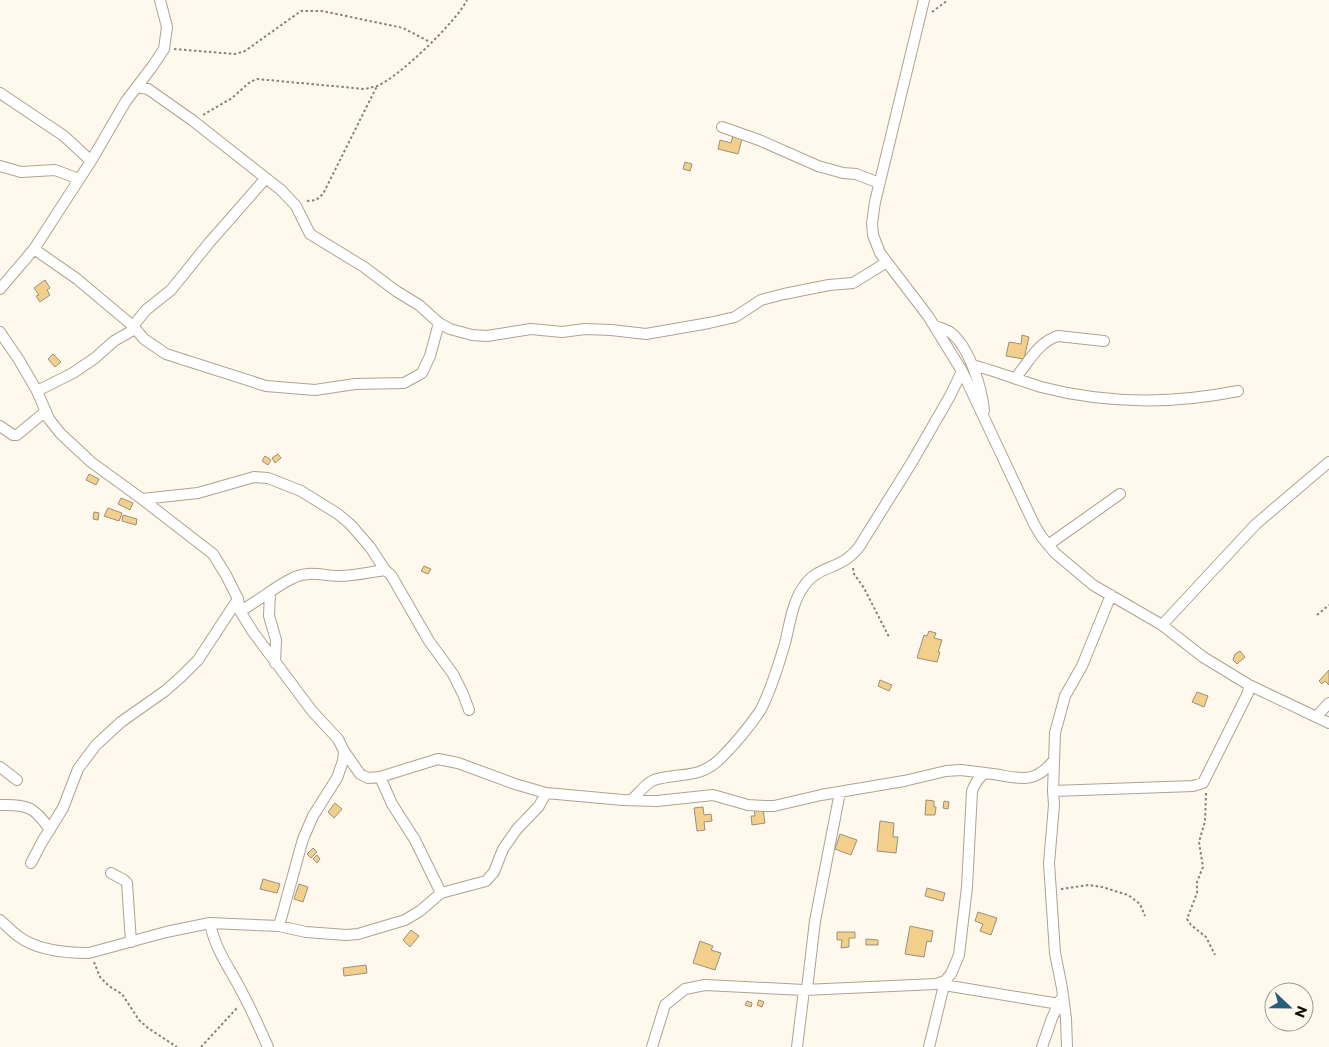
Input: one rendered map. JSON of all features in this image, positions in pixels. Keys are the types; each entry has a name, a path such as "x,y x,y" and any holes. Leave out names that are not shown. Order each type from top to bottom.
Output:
{"street":[{"path":"0,289 34,249 80,179 126,102 164,49 167,27 165,13 160,0"},
{"path":"924,0 898,100 873,213 873,235 880,253 935,326 962,371 1031,517 1041,536 1055,553 1094,585 1162,625 1203,657 1249,685 1329,723"},
{"path":"137,87 148,89 192,120 281,190 296,206 310,234 364,266 403,296 419,305 439,323 462,333 481,336 531,329 562,332 585,329 646,334 709,323 735,316 761,300 784,294 853,282 886,262"},
{"path":"0,93 64,136 91,161"},
{"path":"722,127 759,140 818,166 843,173 856,174 879,183"},
{"path":"0,166 21,172 55,170 80,179"},
{"path":"37,391 73,373 134,327 146,310 171,290 265,179"},
{"path":"34,249 77,279 134,327 151,345 166,354 266,386 315,390 356,384 404,383 422,373 430,356 439,323"},
{"path":"935,326 948,331 964,349 972,365 982,396 985,417"},
{"path":"0,332 20,360 37,391 49,419 60,433 79,452 213,554 238,599 240,611 275,663 312,711 334,733 360,774"},
{"path":"1016,378 1040,346 1051,338 1058,336 1104,340"},
{"path":"972,365 1043,387 1074,394 1126,401 1194,397 1238,391"},
{"path":"632,800 654,780 695,774 712,766 722,758 748,727 761,709 778,665 796,600 804,586 817,572 843,562 853,553 877,519 912,462 950,396 962,371"},
{"path":"0,426 17,435 46,411"},
{"path":"1162,625 1256,524 1329,462"},
{"path":"142,499 198,493 254,477 268,478 301,492 338,514 350,524 370,547 394,580 429,641 453,674 469,710"},
{"path":"1048,545 1120,494"},
{"path":"240,611 255,603 279,584 303,574 319,573 338,576 385,570"},
{"path":"270,592 269,616 276,640 275,663"},
{"path":"1067,1047 1066,1019 1061,1000 1056,958 1049,856 1054,805 1055,733 1065,696 1085,657 1111,595"},
{"path":"31,863 63,808 78,769 96,745 121,722 165,691 198,660 238,599"},
{"path":"1053,791 1193,786 1203,782 1207,778 1212,764 1248,693 1249,685"},
{"path":"1317,716 1329,703"},
{"path":"279,926 304,839 313,816 337,778 343,762 344,751"},
{"path":"337,778 348,773 360,774 368,778 380,777 438,759 546,793 657,801 713,795 748,804 774,806 946,771 961,770 1026,779 1039,776 1054,760"},
{"path":"0,767 17,780"},
{"path":"929,1047 945,983 955,967 959,956 967,887 972,791 978,778 985,773"},
{"path":"380,777 392,804 415,840 441,893"},
{"path":"797,1047 815,921 840,792"},
{"path":"0,920 18,937 31,943 63,951 89,953 199,924 210,923 279,926 291,930 322,934 358,934 405,920 420,911 441,893 486,880 494,872 503,848 517,829 540,806 546,793"},
{"path":"0,805 17,804 27,806 36,812 50,830"},
{"path":"111,873 124,880 128,888 131,942"},
{"path":"210,923 213,938 222,958 246,999 268,1047"},
{"path":"652,1047 666,1005 685,989 705,985 805,990 945,983 1061,1000"},
{"path":"1042,1047 1061,1000"}],"path":[{"path":"192,120 218,108 250,82 257,79 366,89 377,86 401,70 453,20 466,0"},
{"path":"920,21 948,0"},
{"path":"164,49 235,54 245,51 301,11 310,10 404,28 430,42"},
{"path":"296,206 307,200 316,200 323,194 377,86"},
{"path":"853,553 854,574 864,588 889,637"},
{"path":"1317,615 1329,605"},
{"path":"1207,778 1205,821 1199,842 1203,867 1196,882 1197,894 1187,919 1191,925 1206,937 1215,954"},
{"path":"1051,890 1089,885 1102,887 1135,899 1140,904 1145,916"},
{"path":"89,953 95,962 100,977 109,986 122,994 139,1020 155,1033 178,1047"},
{"path":"201,1047 246,999"}],"building":[{"path":"734,132 743,135 738,154 718,149 720,140 731,143"},
{"path":"685,162 692,164 690,171 683,169"},
{"path":"45,280 50,288 47,290 50,295 40,302 36,296 39,295 34,288"},
{"path":"1022,335 1029,337 1024,359 1006,356 1009,342 1021,344"},
{"path":"53,354 61,362 55,367 48,359"},
{"path":"278,454 281,458 275,463 272,458"},
{"path":"265,456 271,460 268,465 262,461"},
{"path":"89,474 99,479 96,485 86,480"},
{"path":"121,498 133,503 130,510 118,504"},
{"path":"108,508 122,513 119,521 104,516"},
{"path":"94,512 99,513 98,520 93,519"},
{"path":"123,515 137,519 136,525 122,521"},
{"path":"424,566 431,569 428,574 421,571"},
{"path":"929,631 936,633 934,638 942,640 937,662 917,658 924,635 927,636"},
{"path":"1240,651 1245,657 1237,664 1233,660 1235,654"},
{"path":"1329,670 1329,685 1325,681 1322,684 1319,681"},
{"path":"880,680 892,685 889,691 878,686"},
{"path":"1197,692 1208,696 1204,707 1192,702"},
{"path":"926,800 934,801 934,807 936,807 935,815 925,815"},
{"path":"944,801 949,802 948,809 943,808"},
{"path":"335,803 342,809 334,818 328,812"},
{"path":"703,807 704,815 711,814 712,821 704,822 705,830 697,831 694,808"},
{"path":"763,808 765,823 752,825 751,816 755,816 754,809"},
{"path":"880,821 894,823 893,837 898,837 896,853 877,851"},
{"path":"840,834 857,840 851,855 835,849"},
{"path":"313,848 317,852 311,858 307,854"},
{"path":"317,855 320,859 317,863 313,859"},
{"path":"263,879 280,884 277,893 260,889"},
{"path":"299,884 308,887 303,902 294,899"},
{"path":"927,888 945,893 943,901 925,896"},
{"path":"978,912 997,918 991,935 980,931 983,924 975,921"},
{"path":"910,926 933,931 931,942 927,941 924,957 905,954"},
{"path":"411,930 419,936 410,947 403,940"},
{"path":"837,932 855,932 855,938 849,938 849,947 841,948 842,940 837,940"},
{"path":"866,939 878,940 878,945 866,945"},
{"path":"700,941 713,946 711,950 721,953 715,970 693,963"},
{"path":"366,965 367,973 344,976 343,968"},
{"path":"759,1000 764,1002 762,1007 757,1005"},
{"path":"747,1001 752,1003 751,1007 745,1005"}]}
